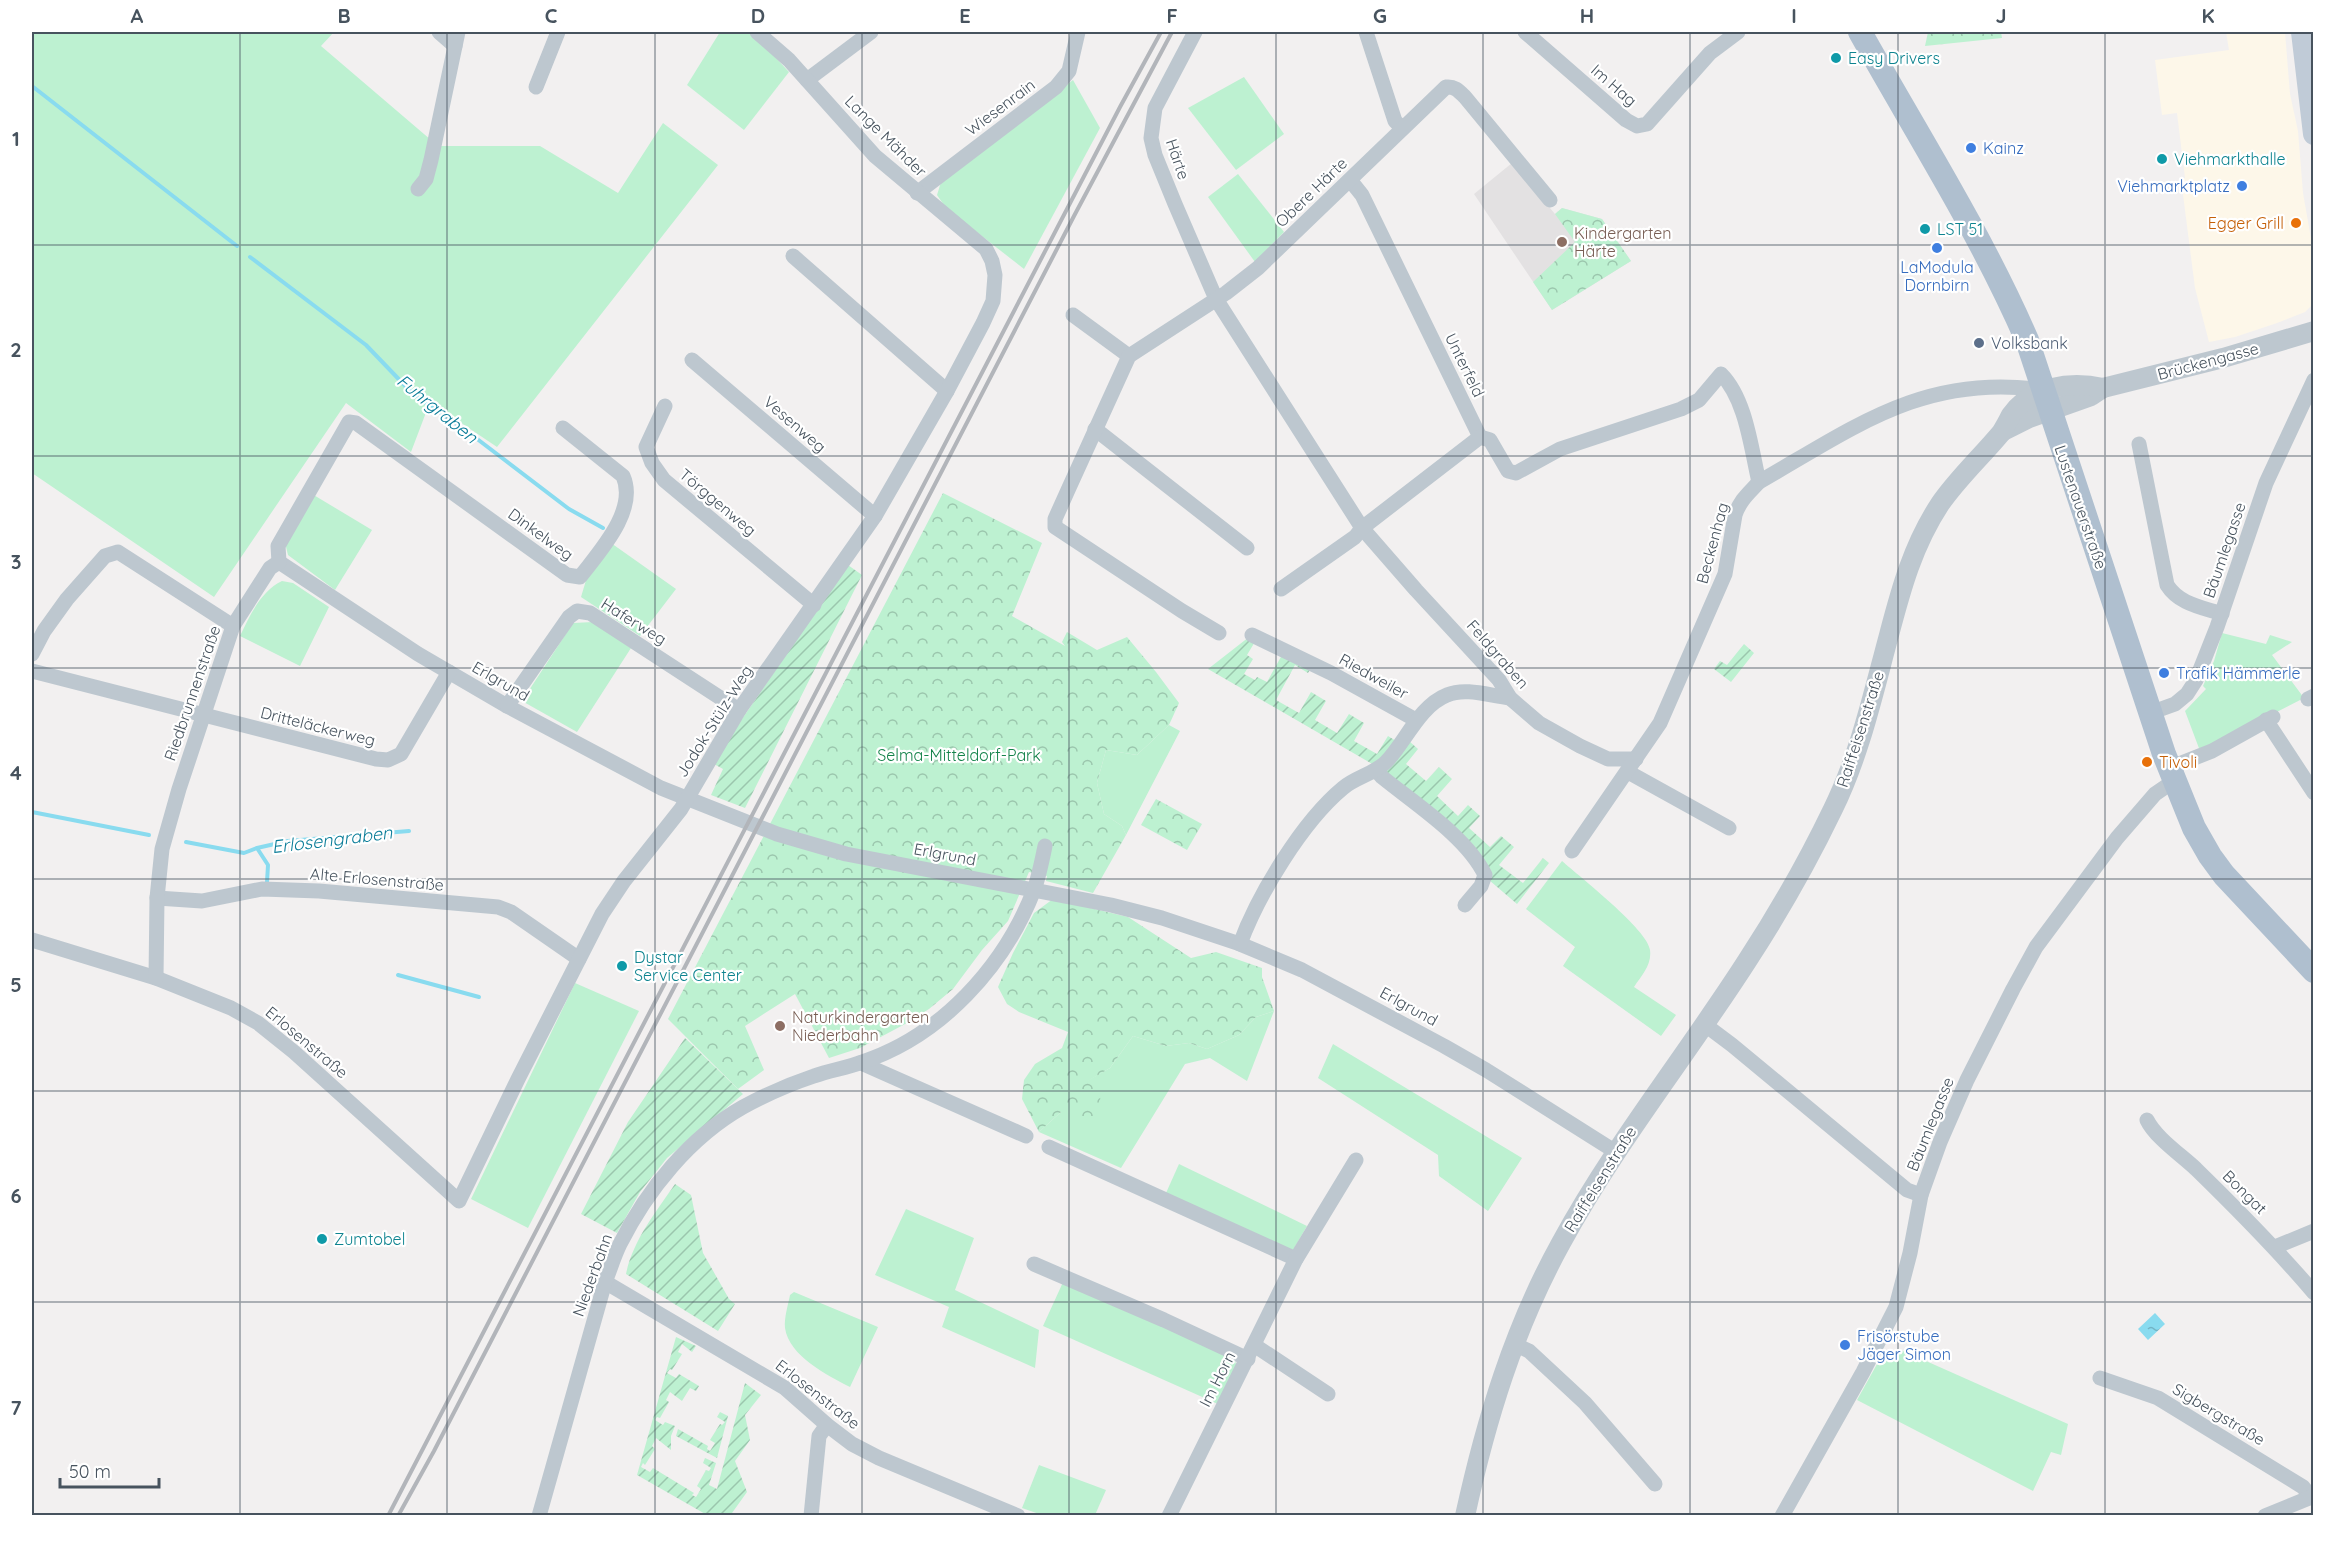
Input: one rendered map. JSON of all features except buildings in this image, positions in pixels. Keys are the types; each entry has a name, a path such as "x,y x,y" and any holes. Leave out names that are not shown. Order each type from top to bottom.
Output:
{"main road":[{"name":"Lustenauerstraße","path":"1860,32 1971,225 2001,282 2027,340 2150,712 2194,828 2210,856 2250,905 2313,971"},
{"path":"2302,32 2313,134"}],"street":[{"path":"418,189 426,179 431,160 457,39 439,32"},
{"path":"536,87 558,32"},
{"name":"Lange Mähder","path":"757,32 789,60 875,156 986,249 992,261"},
{"path":"807,80 871,32"},
{"name":"Wiesenrain","path":"917,193 1056,87 1069,70 1078,32"},
{"name":"Härte","path":"1195,32 1155,108 1151,138 1155,155 1174,204 1216,299"},
{"path":"1366,32 1395,121 1402,128"},
{"name":"Im Hag","path":"1525,32 1626,120 1637,126 1647,124 1710,53 1734,34"},
{"name":"Obere Härte","path":"1130,356 1258,268 1441,90 1452,87 1465,97 1550,200"},
{"name":"Unterfeld","path":"1350,180 1362,195 1480,436 1490,440 1508,471 1516,473 1560,449 1681,409 1699,400 1721,374 1731,384 1738,399 1759,482"},
{"path":"793,256 947,391"},
{"name":"Jodok-Stülz-Weg","path":"459,1201 602,914 624,881 681,809 739,710 875,516 947,391 993,301 995,275 992,261"},
{"name":"Feldgraben","path":"1216,299 1362,528 1499,680 1510,698 1539,723 1580,746 1608,759 1632,766"},
{"path":"1073,315 1130,356 1055,519 1055,527 1219,633"},
{"name":"Brückengasse","path":"2046,400 2084,384 2103,388 2223,358 2313,331"},
{"name":"Vesenweg","path":"692,360 875,516"},
{"name":"Bäumlegasse","path":"2150,712 2175,704 2187,694 2196,680 2222,614 2266,483 2313,380"},
{"name":"Beckenhag","path":"1572,850 1660,723 1725,574 1738,506 1748,492 1759,482 1862,422 1928,395 1967,388 2026,387 2046,400"},
{"name":"Raiffeisenstraße","path":"1465,1515 1482,1440 1514,1344 1561,1244 1616,1152 1749,959 1785,898 1836,802 1858,747 1900,590 1920,538 1955,483 2002,431 2012,414 2023,402 2046,400"},
{"name":"Törggenweg","path":"665,406 646,447 652,463 664,480 814,605"},
{"name":"Riedbrunnenstraße","path":"156,978 157,898 162,849 179,789 233,626 270,568 279,562 278,546 340,436 349,422 356,423"},
{"name":"Dinkelweg","path":"356,423 567,575 580,578 611,535 627,503 628,488 623,476 563,428"},
{"path":"1095,429 1247,548"},
{"path":"1281,589 1355,537 1362,528 1480,436"},
{"path":"2139,444 2167,585 2172,593 2187,603 2222,614"},
{"path":"32,654 44,631 67,599 105,556 118,552 233,626"},
{"name":"Erlgrund","path":"279,562 379,629 449,672 507,706 661,788 777,834 846,854 1121,907 1240,944 1302,970 1444,1046 1616,1152"},
{"name":"Haferweg","path":"507,706 569,617 577,611 590,613 739,710"},
{"name":"Riedweiler","path":"1252,635 1331,673 1416,720 1444,696 1460,691 1510,698"},
{"name":"Dritteläckerweg","path":"32,672 376,759 388,760 401,754 449,672"},
{"name":"Bäumlegasse","path":"1782,1515 1863,1372 1896,1307 1910,1253 1921,1195 1940,1142 1967,1080 2036,947 2117,838 2172,775 2270,718 2313,793"},
{"path":"1240,944 1252,912 1309,825 1345,786 1376,770 1387,761 1416,720"},
{"path":"1632,766 1729,828"},
{"path":"1376,770 1467,846 1479,862 1485,875 1481,886 1465,905"},
{"name":"Niederbahn","path":"539,1515 605,1282 619,1247 647,1199 665,1175 706,1134 743,1107 814,1076 861,1063 917,1035 964,997 994,964 1014,930 1034,890 1045,846"},
{"name":"Alte Erlosenstraße","path":"157,898 202,901 262,889 319,891 498,907 511,912 579,959"},
{"name":"Erlosenstraße","path":"32,940 156,978 231,1008 258,1023 294,1052 459,1201"},
{"path":"1704,1024 1907,1190 1921,1195"},
{"path":"861,1063 1026,1136"},
{"name":"Bongat","path":"2147,1120 2151,1128 2275,1247 2313,1293"},
{"path":"1049,1147 1296,1259"},
{"name":"Im Horn","path":"1169,1515 1296,1259 1356,1160"},
{"path":"2275,1247 2313,1231"},
{"path":"1034,1264 1251,1352 1328,1394"},
{"name":"Erlosenstraße","path":"605,1282 766,1375 852,1444 879,1458 1018,1515"},
{"path":"1514,1344 1529,1352 1585,1403 1655,1484"},
{"name":"Sigbergstraße","path":"2100,1378 2164,1401 2294,1481 2312,1497"},
{"path":"811,1515 819,1436 827,1425"},
{"path":"2265,1515 2312,1497"}],"shaded area":[{"name":"Viehmarktplatz","path":"2226,32 2285,32 2290,94 2298,131 2303,193 2313,250 2313,304 2305,312 2277,323 2235,337 2209,342 2195,288 2181,179 2185,178 2177,113 2162,115 2155,60 2229,50"},
{"name":"Kindergarten Härte","path":"1512,163 1555,214 1562,208 1602,219 1631,261 1552,310 1474,194"}],"green space":[{"path":"32,32 334,32 321,46 438,146 540,146 618,193 663,123 718,165 497,447 430,402 411,452 346,403 214,597 32,473"},
{"path":"720,32 748,32 762,43 789,72 744,130 687,85"},
{"path":"1928,32 2001,32 2002,38 1925,46"},
{"path":"1244,77 1284,134 1236,170 1188,108"},
{"path":"1073,80 1100,128 1024,269 946,208 937,195 941,182"},
{"path":"1238,174 1284,232 1255,262 1208,197"},
{"path":"1562,208 1602,219 1631,261 1552,310 1533,282 1575,242 1555,214"},
{"name":"Selma-Mitteldorf-Park","path":"943,493 1042,543 1012,616 1065,646 1062,642 1067,632 1097,650 1127,637 1179,703 1169,725 1137,755 1106,750 1097,783 1104,814 1122,826 1126,835 1093,893 1046,881 1047,876 1029,872 1008,921 982,950 953,989 929,1009 907,1023 860,1048 829,1058 795,994 745,1026 764,1070 738,1089 668,1019"},
{"path":"312,494 372,530 335,590 288,555 285,543"},
{"path":"611,543 676,589 640,636 581,597 587,577"},
{"path":"848,565 862,575 745,808 711,795 723,769 714,764 735,729"},
{"path":"282,581 293,583 329,607 300,666 240,636 262,597"},
{"path":"593,622 631,648 577,732 522,701 573,623"},
{"path":"2222,633 2266,644 2270,635 2292,642 2272,655 2304,698 2200,751 2185,711 2206,689 2203,686 2214,661"},
{"path":"1249,637 1256,640 1247,655 1253,659 1244,674 1255,680 1257,677 1267,682 1282,655 1312,667 1308,673 1295,665 1276,700 1299,713 1311,692 1326,701 1315,720 1337,733 1349,714 1364,723 1354,741 1377,754 1388,736 1396,741 1374,765 1208,669"},
{"path":"1744,644 1754,653 1731,682 1714,669 1720,661 1727,665"},
{"path":"1169,725 1180,731 1126,835 1122,826 1104,814 1097,783 1106,750 1137,755"},
{"path":"1409,741 1418,749 1406,764 1426,781 1439,767 1452,779 1437,796 1458,816 1468,805 1480,816 1469,828 1490,847 1501,836 1514,847 1499,865 1523,883 1543,858 1549,863 1517,904 1489,880 1385,772"},
{"path":"1156,799 1202,824 1187,850 1141,825"},
{"path":"1562,861 1626,917 1646,941 1650,950 1649,960 1646,970 1634,987 1676,1015 1661,1036 1563,966 1575,947 1526,909"},
{"path":"1053,899 1128,917 1191,958 1216,952 1262,968 1262,977 1274,1011 1256,1017 1239,1035 1207,1049 1189,1043 1166,1046 1133,1036 1110,1068 1088,1081 1100,1093 1101,1119 1084,1127 1078,1112 1061,1112 1039,1132 1022,1099 1024,1080 1035,1064 1062,1048 1068,1032 1019,1012 1007,1004 998,987 1034,913"},
{"path":"575,983 639,1011 528,1228 471,1199"},
{"path":"1274,1011 1247,1081 1210,1058 1185,1064 1121,1168 1039,1132 1061,1112 1078,1112 1087,1081 1110,1068 1133,1036 1166,1046 1189,1043 1207,1049 1239,1035 1256,1017"},
{"path":"685,1038 743,1094 667,1158 640,1192 617,1233 581,1214 628,1122"},
{"path":"1333,1044 1522,1158 1488,1211 1439,1176 1438,1155 1318,1078"},
{"path":"1179,1164 1307,1226 1292,1252 1166,1193"},
{"path":"675,1184 691,1195 703,1253 729,1299 735,1304 718,1331 626,1274 640,1238"},
{"path":"906,1209 974,1238 955,1290 1039,1330 1035,1368 942,1327 949,1307 875,1275"},
{"path":"1064,1280 1234,1357 1237,1368 1218,1404 1043,1326"},
{"path":"794,1292 878,1327 850,1387 801,1356 788,1338 785,1328 786,1316 790,1295"},
{"path":"676,1337 696,1346 692,1352 682,1344 678,1352 682,1354 672,1370 670,1369 667,1373 676,1378 679,1374 699,1386 696,1391 690,1388 682,1401 670,1392 666,1400 669,1402 660,1418 657,1417 655,1420 663,1425 665,1422 675,1426 671,1436 671,1450 656,1438 652,1446 655,1449 645,1465 643,1463 641,1467 650,1472 653,1468 694,1493 692,1495 696,1497 701,1489 697,1486 706,1470 709,1471 711,1468 703,1463 705,1458 716,1463 709,1485 717,1489 745,1383 761,1395 745,1415 750,1440 735,1461 747,1492 732,1513 735,1515 707,1515 637,1475"},
{"path":"1899,1349 2068,1424 2061,1455 2051,1452 2033,1491 1857,1400 1881,1357 1892,1362"},
{"path":"720,1412 728,1416 717,1458 676,1436 678,1429 708,1446 707,1449 710,1451 715,1443 710,1440 720,1424 725,1422 717,1417"},
{"path":"1039,1465 1106,1490 1095,1515 1042,1515 1022,1508"}],"water":[{"path":"2155,1313 2165,1324 2148,1340 2138,1329"}],"waterway":[{"name":"Fuhrgraben","path":"32,86 237,246"},
{"name":"Fuhrgraben","path":"250,257 366,345 413,394 468,432 569,509 603,528"},
{"name":"Erlosengraben","path":"32,812 149,835"},
{"name":"Erlosengraben","path":"186,842 244,853 288,841 409,831"},
{"path":"257,848 268,865 267,882"},
{"path":"398,975 479,997"}],"railway":[{"path":"388,1516 1161,32"},
{"path":"398,1516 434,1451 1074,216 1172,32"}],"place":[{"name":"Easy Drivers","path":"1836,58"},
{"name":"Kainz","path":"1971,148"},
{"name":"Viehmarkthalle","path":"2162,159"},
{"name":"Viehmarktplatz","path":"2242,186"},
{"name":"Egger Grill","path":"2296,223"},
{"name":"LST 51","path":"1925,229"},
{"name":"Kindergarten Härte","path":"1562,242"},
{"name":"LaModula Dornbirn","path":"1937,248"},
{"name":"Volksbank","path":"1979,343"},
{"name":"Trafik Hämmerle","path":"2164,673"},
{"name":"Tivoli","path":"2147,762"},
{"name":"Dystar Service Center","path":"622,966"},
{"name":"Naturkindergarten Niederbahn","path":"780,1026"},
{"name":"Zumtobel","path":"322,1239"},
{"name":"Frisörstube Jäger Simon","path":"1845,1345"}]}
